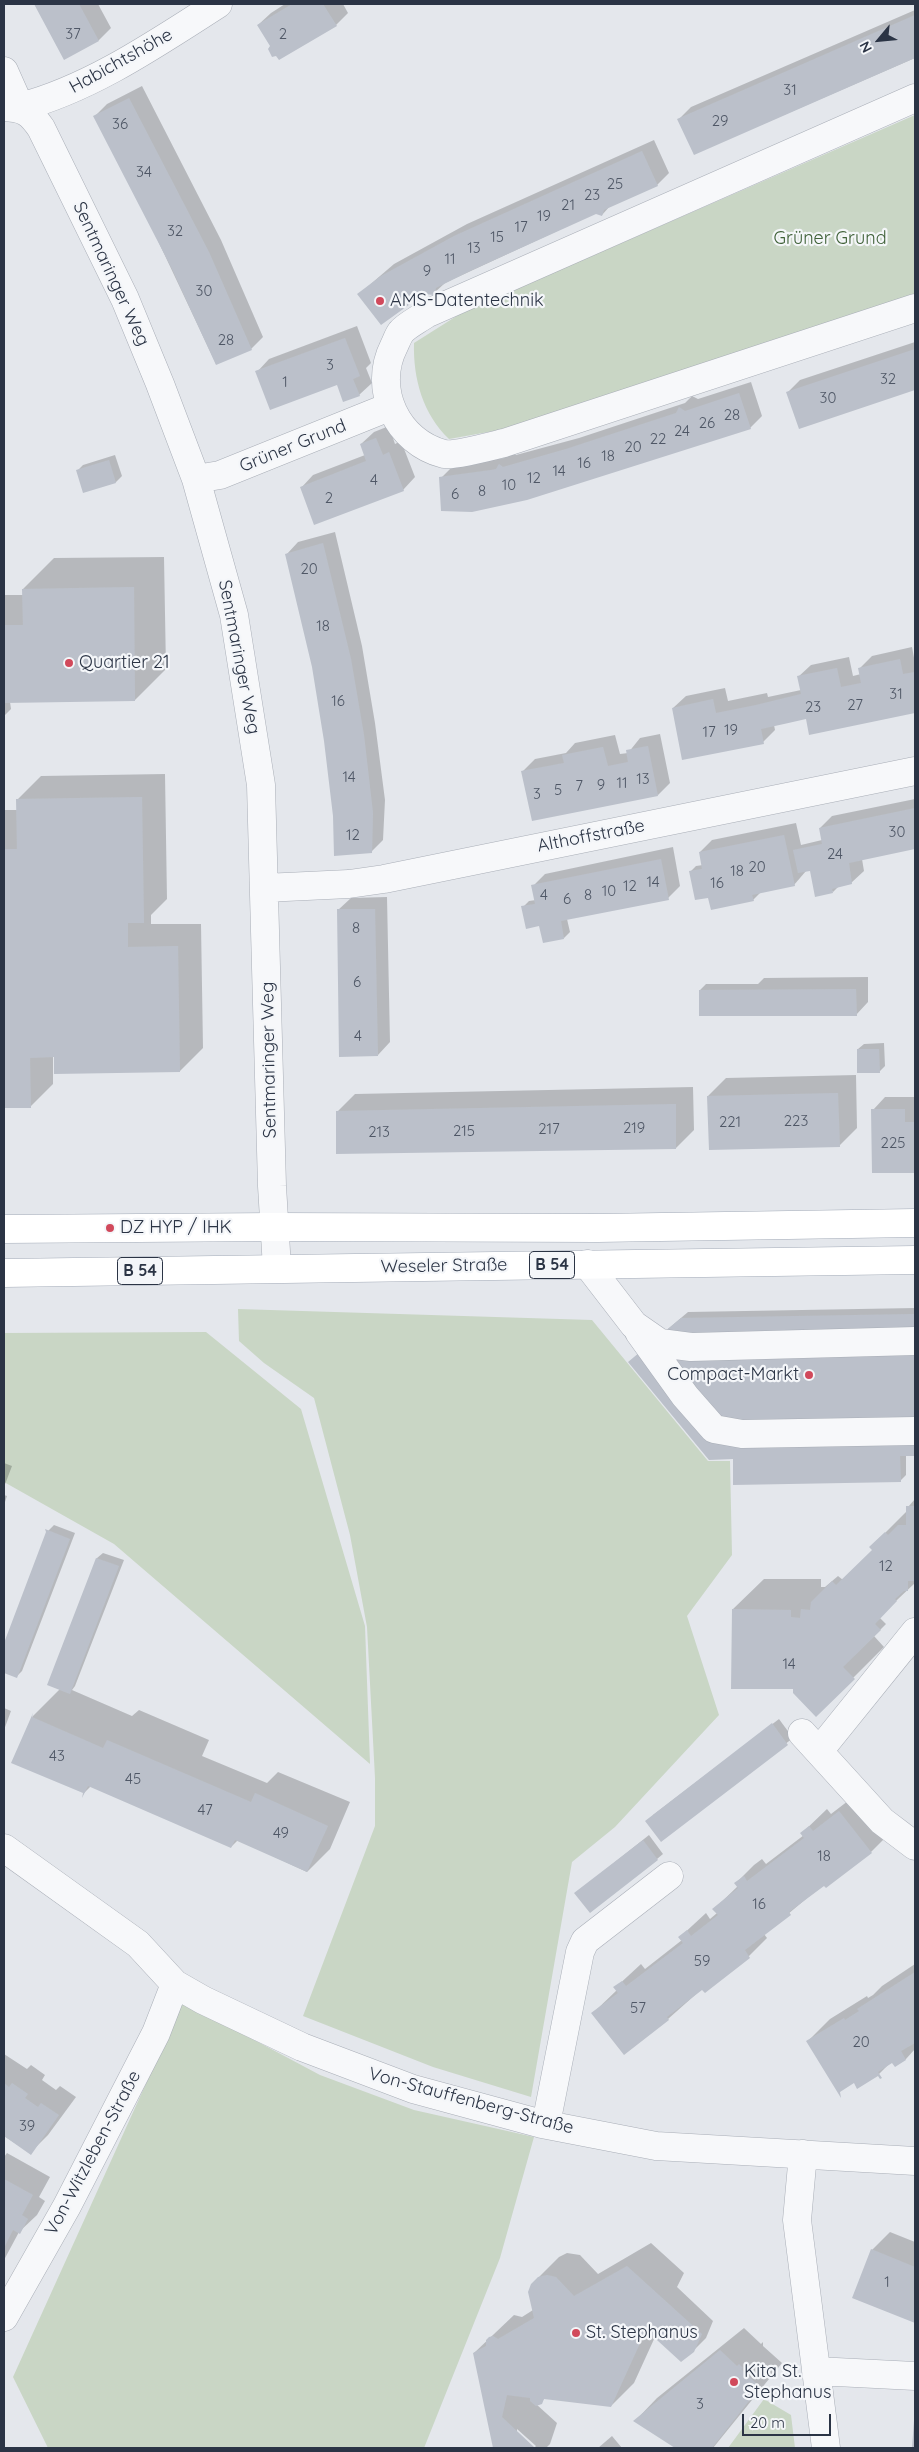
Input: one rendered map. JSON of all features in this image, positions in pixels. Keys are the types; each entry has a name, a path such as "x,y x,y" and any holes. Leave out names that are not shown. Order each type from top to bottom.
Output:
{"main road":[{"name":"Weseler Straße","path":"4,1229 274,1227 598,1228 915,1223"},
{"name":"Weseler Straße","path":"4,1273 915,1260"}],"street":[{"name":"Habichtshöhe","path":"12,107 50,100 149,49 218,4"},
{"path":"4,71 12,107"},
{"path":"915,98 426,314 401,332 389,357 385,381 389,407 401,425 421,444 447,454 504,444 915,308"},
{"name":"Sentmaringer Weg","path":"12,107 33,117 41,128 125,299 196,479 234,615 261,785 274,1227 277,1268"},
{"name":"Grüner Grund","path":"196,479 220,475 389,407"},
{"name":"Althoffstraße","path":"264,888 349,884 384,879 915,771"},
{"path":"587,1264 685,1396 714,1429 742,1434 915,1431"},
{"path":"634,1325 660,1343 691,1347 915,1341"},
{"path":"915,1632 811,1742 882,1821 915,1846"},
{"name":"Von-Stauffenberg-Straße","path":"4,1848 138,1944 175,1984 203,2000 302,2047 412,2089 546,2124 656,2146 915,2161"},
{"path":"546,2124 580,1952 585,1941 669,1876"},
{"name":"Von-Witzleben-Straße","path":"4,2317 67,2206 156,2033 175,1984"},
{"path":"803,2154 797,2220 826,2448"},
{"path":"816,2371 915,2376"}],"green space":[{"name":"Grüner Grund","path":"915,115 915,294 522,426 449,439 432,419 421,395 418,383 415,370 414,343 463,312"},
{"path":"238,1309 592,1320 708,1461 730,1461 732,1555 687,1616 719,1715 615,1827 572,1862 531,2097 433,2067 303,2016 375,1826 375,1778 367,1627 350,1535 314,1398 264,1363 239,1341"},
{"path":"206,1332 301,1409 365,1626 370,1764 114,1544 4,1482 4,1333"},
{"path":"183,2002 320,2075 414,2110 534,2137 500,2258 424,2448 48,2448 13,2377"},
{"path":"764,2399 791,2415 795,2448 728,2448"}],"building":[{"path":"34,4 79,4 99,41 64,60"},
{"path":"292,4 323,4 337,26 279,60 276,56 272,57 268,49 270,46 257,25"},
{"path":"915,15 915,58 694,155 677,119"},
{"path":"129,98 209,252 252,350 216,365 172,269 93,116"},
{"path":"642,151 658,186 604,210 602,216 596,214 470,271 436,288 434,295 424,294 381,325 357,294 381,276 454,236"},
{"path":"345,338 360,376 353,379 360,396 343,402 337,385 270,410 255,371"},
{"path":"915,349 915,390 799,429 786,392"},
{"path":"739,393 751,429 527,500 472,512 441,511 439,477 496,469 499,464 503,467 566,449 676,413 679,407 685,411"},
{"path":"376,438 383,455 389,452 404,491 314,525 300,487 366,461 360,444"},
{"path":"109,460 116,483 83,493 76,470"},
{"path":"323,543 351,659 364,735 373,813 372,853 334,856 333,816 324,741 312,667 285,554"},
{"name":"Quartier 21","path":"134,587 135,701 4,703 4,625 23,625 22,589"},
{"path":"900,659 903,674 915,672 915,713 809,735 806,719 761,729 764,744 682,760 672,708 713,699 716,713 756,705 801,694 797,676 837,668 841,687 861,683 858,668"},
{"path":"648,746 658,796 532,821 521,771 564,763 562,755 603,747 608,766 628,762 626,750"},
{"path":"142,797 144,923 128,923 128,947 178,946 180,1072 54,1074 54,1057 30,1058 31,1108 4,1108 4,849 17,849 16,799"},
{"path":"915,808 915,849 849,863 852,884 832,889 833,893 815,897 810,871 798,873 793,850 822,844 819,828"},
{"path":"784,835 795,886 752,895 754,901 711,910 708,898 695,900 689,871 702,869 699,852"},
{"path":"661,859 669,900 561,921 564,939 543,943 539,926 526,929 521,906 535,904 531,885"},
{"path":"337,909 375,909 378,1056 339,1057"},
{"path":"856,989 857,1016 699,1016 699,990"},
{"path":"857,1049 879,1049 880,1073 857,1073"},
{"path":"838,1093 840,1147 709,1150 707,1096"},
{"path":"676,1104 676,1149 336,1154 336,1111"},
{"path":"871,1109 905,1109 905,1122 915,1122 915,1173 872,1173"},
{"path":"915,1314 915,1456 900,1456 901,1482 733,1485 733,1459 709,1460 628,1362 681,1318"},
{"path":"906,1506 915,1506 915,1581 908,1581 908,1591 904,1591 895,1599 897,1601 875,1624 881,1630 843,1667 855,1679 816,1717 793,1693 793,1689 731,1689 732,1609 791,1610 791,1617 800,1618 801,1609 810,1610 811,1602 832,1581 836,1585 872,1550 869,1547 885,1532 888,1535 898,1525 906,1525"},
{"path":"45,1529 70,1539 17,1678 4,1673 4,1643 46,1532"},
{"path":"96,1558 119,1566 70,1694 47,1685"},
{"path":"33,1713 32,1717 103,1748 107,1740 251,1802 255,1793 328,1826 307,1872 235,1840 231,1848 88,1786 82,1798 83,1793 11,1763"},
{"path":"772,1723 788,1745 661,1842 645,1821"},
{"path":"839,1811 872,1853 826,1888 824,1886 789,1912 791,1915 745,1950 750,1958 705,1993 702,1990 667,2017 669,2020 624,2055 591,2013 618,1993 613,1987 622,1981 626,1986 683,1943 678,1937 687,1930 691,1936 718,1915 712,1909 738,1888 734,1883 744,1876 747,1881 804,1838 800,1833 809,1826 813,1831"},
{"path":"643,1840 658,1860 590,1913 574,1893"},
{"path":"915,1972 915,2043 901,2051 906,2060 895,2067 892,2063 878,2072 882,2078 880,2079 878,2076 857,2089 854,2083 840,2092 841,2098 806,2041 844,2018 845,2020 859,2011 857,2009"},
{"path":"4,2083 9,2087 12,2083 28,2094 25,2098 38,2107 41,2103 59,2115 31,2155 4,2136"},
{"path":"4,2179 33,2195 22,2215 28,2219 20,2234 13,2230 4,2248"},
{"path":"871,2249 915,2267 915,2323 852,2298"},
{"name":"St. Stephanus","path":"627,2266 702,2334 694,2352 681,2362 646,2330 611,2407 544,2399 542,2404 536,2406 530,2401 530,2398 507,2395 502,2417 534,2447 493,2448 473,2353 486,2346 486,2340 489,2337 493,2336 498,2339 534,2318 528,2292 531,2284 538,2277 547,2275 556,2277 574,2296"},
{"path":"720,2350 737,2366 739,2364 743,2368 741,2369 760,2387 712,2448 675,2448 633,2421"},
{"path":"914,2420 915,2448 912,2448"}],"place":[{"name":"AMS-Datentechnik","path":"380,301"},
{"name":"Quartier 21","path":"69,663"},
{"name":"DZ HYP / IHK","path":"110,1228"},
{"name":"Compact-Markt","path":"809,1375"},
{"name":"St. Stephanus","path":"576,2333"},
{"name":"Kita St. Stephanus","path":"734,2382"}]}
